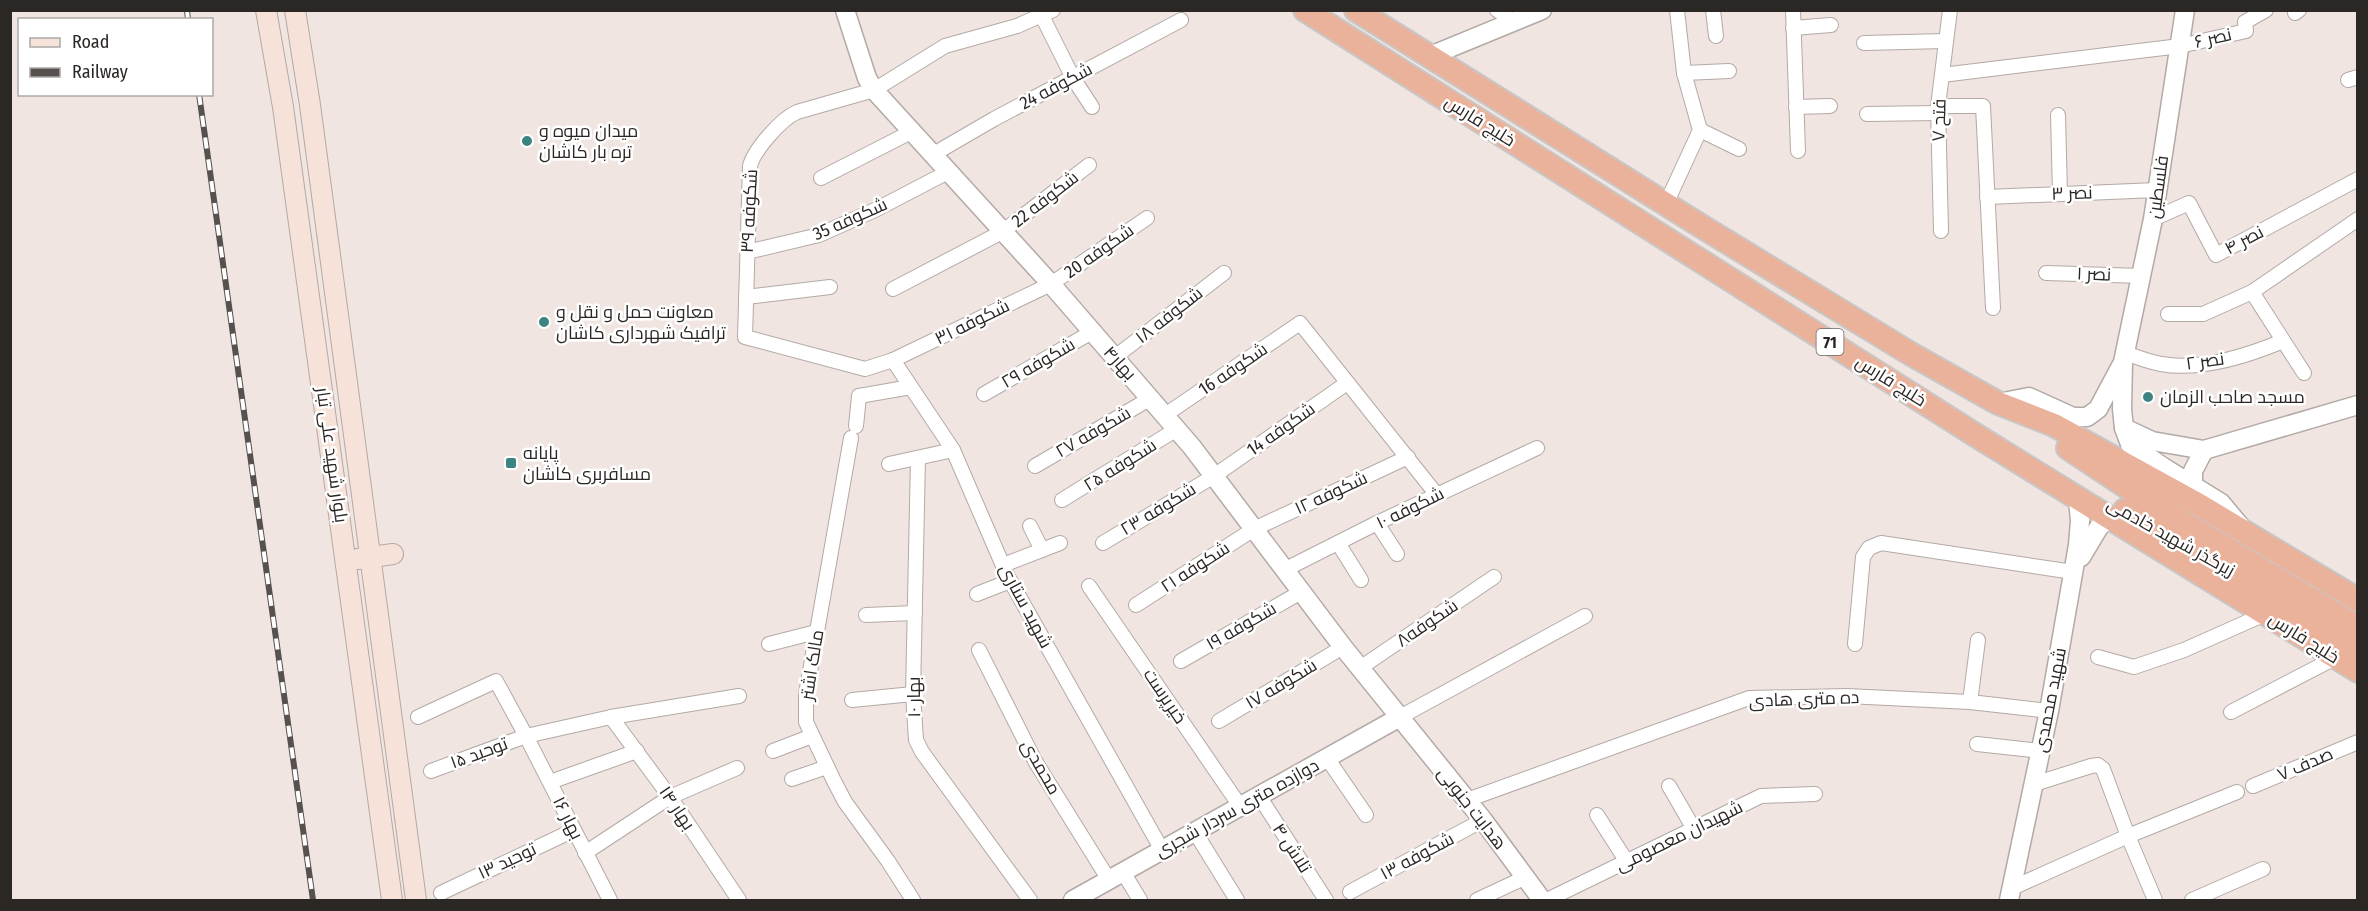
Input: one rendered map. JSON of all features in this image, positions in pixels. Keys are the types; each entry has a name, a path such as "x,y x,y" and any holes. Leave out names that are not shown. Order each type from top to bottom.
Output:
{"highway":[{"name":"خلیج فارس","path":"1305,10 1977,436 2358,671"},
{"name":"خلیج فارس","path":"1356,10 1911,354 1998,403 2054,425 2245,532 2358,600"},
{"name":"زیرگذر شهید خادمی","path":"1998,403 2148,501 2358,627"},
{"name":"زیرگذر شهید خادمی","path":"1977,436 2041,464 2218,562 2358,650"}],"main road":[{"name":"بلوار شهید علی تبار","path":"266,10 285,118 392,900"},
{"name":"بلوار شهید علی تبار","path":"295,10 312,117 416,900"},
{"path":"347,561 393,554"}],"street":[{"name":"بهار۴","path":"845,10 867,78 874,90 1051,284 1151,398 1214,476 1300,592 1400,717"},
{"path":"1497,10 1513,22"},
{"path":"1666,204 1700,130 1684,74 1677,10"},
{"path":"1713,10 1716,36"},
{"path":"1793,10 1798,152"},
{"name":"فتح ۷","path":"1941,231 1938,110 1950,10"},
{"name":"فلسطین","path":"2124,428 2122,409 2124,358 2153,219 2185,10"},
{"name":"نصر ۶","path":"1942,75 2180,46 2246,31 2245,22 2266,10"},
{"path":"1430,56 1536,12"},
{"name":"شکوفه ۳۹","path":"745,337 750,166 755,152 792,114 874,90 945,46 1017,26 1047,13"},
{"path":"1047,13 1073,78 1092,107"},
{"name":"شکوفه 24","path":"932,155 994,119 1181,20"},
{"path":"1793,28 1831,25"},
{"path":"1864,43 1946,41"},
{"path":"1684,74 1729,71"},
{"path":"1867,114 1983,105 1993,308"},
{"path":"1796,107 1830,106"},
{"path":"2058,115 2060,194"},
{"path":"1700,130 1739,149"},
{"path":"821,178 911,132"},
{"name":"شکوفه 22","path":"893,289 1002,232 1089,165"},
{"name":"شکوفه 35","path":"747,252 819,235 877,209 948,172"},
{"name":"نصر ۴","path":"2153,219 2189,203 2216,255 2358,179"},
{"name":"نصر ۳","path":"1987,197 2157,190"},
{"name":"شکوفه 20","path":"1051,284 1147,218"},
{"path":"2168,314 2204,314 2257,289 2358,219"},
{"name":"شکوفه ۱۸","path":"1115,357 1224,273"},
{"name":"نصر ۱","path":"2046,273 2142,276"},
{"name":"شکوفه ۳۱","path":"745,337 865,369 893,360 1051,284"},
{"path":"746,297 830,287"},
{"path":"2257,289 2283,341 2304,373"},
{"name":"شکوفه 16","path":"1171,422 1300,323 1347,383"},
{"name":"شکوفه ۲۹","path":"984,394 1092,332"},
{"name":"نصر ۲","path":"2124,358 2160,364 2192,365 2236,357 2283,341"},
{"name":"فلسطین","path":"1998,403 2029,397 2073,417 2087,417 2098,409 2124,358"},
{"name":"شهید ستاری","path":"893,360 953,450 1010,581 1162,850"},
{"path":"1347,383 1437,495"},
{"name":"شکوفه 14","path":"1214,476 1347,383"},
{"name":"مالک اشتر","path":"911,387 859,396 816,632 805,707 806,722 845,802 913,900"},
{"name":"شکوفه ۲۷","path":"1035,466 1151,398"},
{"path":"2124,428 2152,441 2204,450 2358,405"},
{"name":"شکوفه ۲۵","path":"1062,500 1171,422"},
{"path":"2124,428 2130,444 2222,503 2245,532"},
{"name":"شکوفه ۱۰","path":"1284,570 1538,448"},
{"path":"889,464 953,450"},
{"path":"2193,486 2193,471 2204,450"},
{"name":"بهار ۱۰","path":"918,458 913,694 916,740 922,752 1030,900"},
{"name":"شکوفه ۱۲","path":"1254,529 1408,458"},
{"name":"شکوفه ۲۳","path":"1103,543 1214,476"},
{"name":"شهید محمدی","path":"2010,894 2049,711 2073,572 2080,521 2078,498"},
{"path":"1855,644 1863,558 1869,548 1881,543 2073,572 2088,543 2099,527 2109,518"},
{"path":"1377,524 1397,554"},
{"path":"1030,526 1042,550"},
{"name":"شکوفه ۲۱","path":"1136,605 1254,529"},
{"path":"1003,564 1060,543"},
{"path":"1338,543 1361,580"},
{"name":"شکوفه۸","path":"1360,668 1494,577"},
{"path":"977,594 1010,581"},
{"name":"خیرپرست","path":"1089,586 1240,806"},
{"name":"شکوفه ۱۹","path":"1181,661 1300,592"},
{"path":"866,615 915,613"},
{"path":"2098,657 2134,667 2184,650 2265,614"},
{"path":"1400,717 1585,616"},
{"path":"769,644 816,632"},
{"path":"1970,702 1978,640"},
{"name":"شکوفه ۱۷","path":"1219,721 1343,647"},
{"name":"محمدی","path":"979,650 1035,761 1116,876 1140,900"},
{"path":"2231,712 2335,658"},
{"name":"بهار ۱۶","path":"418,717 496,681 610,900"},
{"path":"852,700 913,694"},
{"name":"توحید ۱۵","path":"431,771 526,736 611,717 740,696"},
{"name":"ده متری هادی","path":"1467,800 1749,698 1847,696 1970,702 2049,711"},
{"name":"بهار ۱۴","path":"611,717 670,797 739,900"},
{"name":"دوازده متری سردار شجری","path":"1073,900 1400,717"},
{"name":"هدایت جنوبی","path":"1400,717 1483,820 1542,900"},
{"path":"773,751 812,736"},
{"name":"صدف ۷","path":"2253,786 2358,741"},
{"path":"1977,744 2041,751"},
{"path":"550,782 637,751"},
{"path":"1327,758 1366,815"},
{"path":"2034,784 2098,765 2103,770 2155,900"},
{"path":"792,779 827,767"},
{"path":"585,853 670,797 737,768"},
{"path":"1669,786 1694,829"},
{"path":"2010,894 2128,836 2237,792"},
{"name":"شهیدان معصومی","path":"1547,900 1761,796 1815,794"},
{"name":"تلاش ۴","path":"1259,796 1326,900"},
{"path":"1598,815 1627,862"},
{"name":"شکوفه ۱۳","path":"1350,892 1483,820"},
{"name":"توحید ۱۳","path":"441,893 574,830"},
{"path":"1195,832 1237,900"},
{"path":"2192,900 2263,869"},
{"path":"1477,900 1526,877"}],"railway":[{"path":"187,10 188,18"},
{"path":"199,96 313,900"}],"place":[{"name":"میدان میوه و تره بار کاشان","path":"527,141"},
{"name":"معاونت حمل و نقل و ترافیک شهرداری کاشان","path":"544,322"},
{"name":"مسجد صاحب الزمان","path":"2148,397"},
{"name":"پایانه مسافربری کاشان","path":"511,463"}]}
